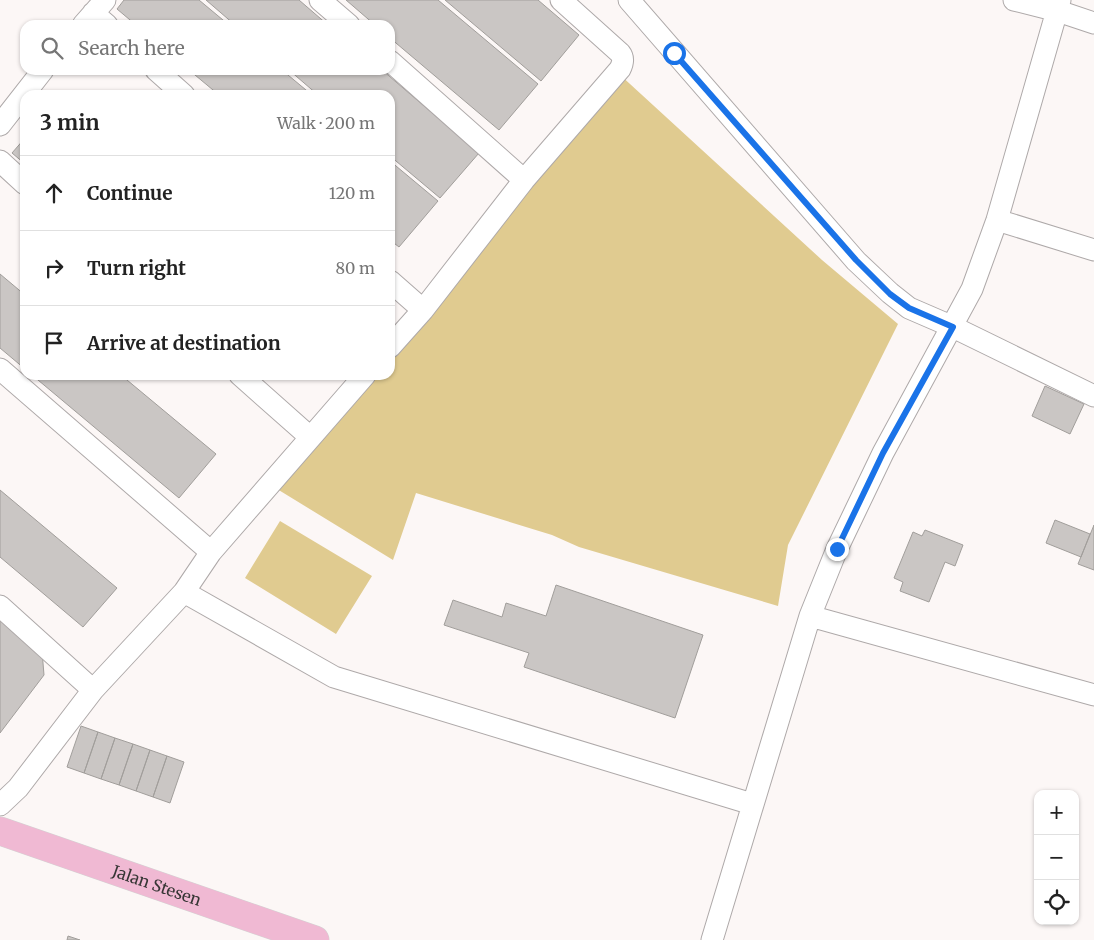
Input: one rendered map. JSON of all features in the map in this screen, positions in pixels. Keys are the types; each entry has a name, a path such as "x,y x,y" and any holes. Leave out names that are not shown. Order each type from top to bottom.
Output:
{"main road":[{"name":"Jalan Stesen","path":"0,831 315,940"}],"street":[{"path":"320,0 342,20"},
{"path":"395,341 423,310 524,180 623,64 623,57 620,52 561,0"},
{"path":"628,0 856,260 890,294 909,308 953,327 1094,396"},
{"path":"1014,0 1059,6 1094,22"},
{"path":"712,940 810,616 837,549 883,453 972,289 997,220 1059,6"},
{"path":"395,66 524,180"},
{"path":"0,125 8,99 37,75"},
{"path":"162,75 178,90"},
{"path":"0,161 20,179"},
{"path":"997,220 1094,250"},
{"path":"395,285 423,310"},
{"path":"0,369 211,552"},
{"path":"246,380 310,437"},
{"path":"0,805 18,788 93,690 184,592 211,552 361,380"},
{"path":"184,592 334,677 752,804"},
{"path":"0,606 93,690"},
{"path":"810,616 1094,695"}],"shaded area":[{"path":"618,73 822,260 898,324 788,545 778,606 579,547 552,535 416,493 393,560 264,481 352,380 395,380 395,330"},
{"path":"280,521 372,576 336,634 245,578"}],"building":[{"path":"124,0 199,0 223,20 130,20 117,9"},
{"path":"206,0 299,0 322,20 229,20"},
{"path":"346,0 438,0 538,84 499,130 395,42 395,20 369,20"},
{"path":"445,0 538,0 579,35 541,81"},
{"path":"195,75 288,75 306,90 213,90"},
{"path":"295,75 388,75 479,153 440,198 395,160 395,90 312,90"},
{"path":"20,144 20,160 12,153"},
{"path":"395,165 438,201 399,247 395,244"},
{"path":"0,274 20,291 20,365 0,348"},
{"path":"38,380 127,380 216,454 179,498"},
{"path":"1045,386 1084,404 1070,434 1032,416"},
{"path":"0,490 117,588 83,627 0,557"},
{"path":"1055,520 1090,534 1081,557 1046,543"},
{"path":"1094,525 1094,570 1078,564"},
{"path":"925,530 963,545 955,566 945,562 929,602 900,591 903,582 894,578 913,532 922,536"},
{"path":"556,585 703,635 675,718 524,667 529,653 444,625 453,600 502,617 506,603 546,616"},
{"path":"0,615 42,651 44,675 0,733"},
{"path":"81,726 98,732 84,773 67,767"},
{"path":"98,732 115,738 101,779 84,773"},
{"path":"115,738 133,744 119,785 101,779"},
{"path":"133,744 150,750 136,791 119,785"},
{"path":"150,750 167,756 153,797 136,791"},
{"path":"167,756 184,762 170,803 153,797"},
{"path":"68,936 80,940 67,940"}],"route":[{"path":"674,53 856,260 890,294 909,308 953,327 883,453 837,549"}]}
